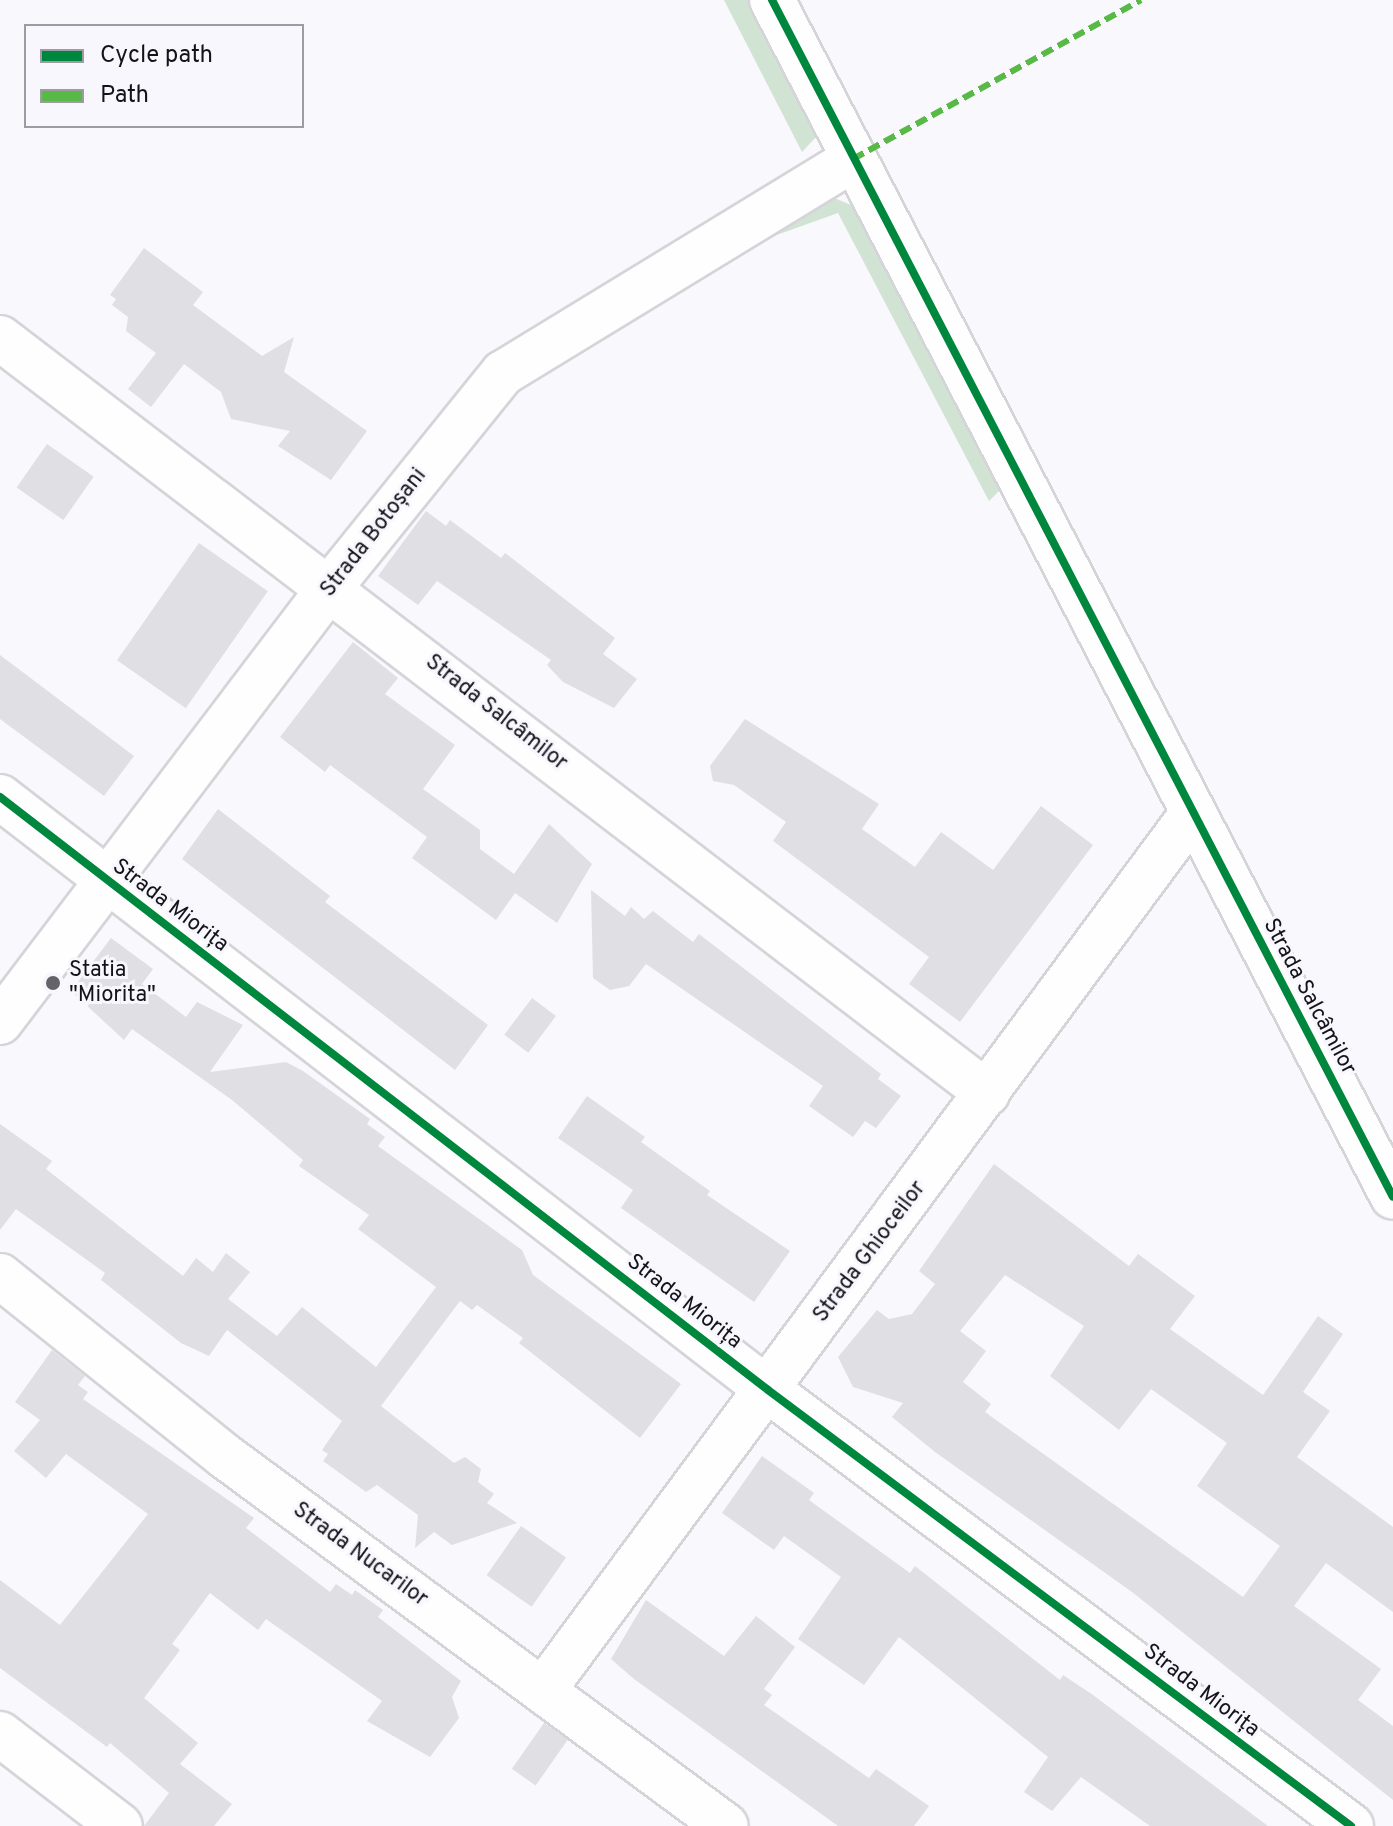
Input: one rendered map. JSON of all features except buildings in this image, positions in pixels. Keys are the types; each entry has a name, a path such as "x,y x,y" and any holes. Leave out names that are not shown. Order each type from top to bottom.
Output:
{"street":[{"name":"Strada Salcâmilor","path":"772,0 1393,1197"},
{"name":"Strada Botoșani","path":"0,1022 331,586 503,373 853,159"},
{"name":"Strada Salcâmilor","path":"0,338 331,586 987,1093"},
{"name":"Strada Miorița","path":"0,797 768,1390 1351,1826"},
{"name":"Strada Ghioceilor","path":"544,1689 1193,813"},
{"name":"Strada Nucarilor","path":"0,1276 226,1457 726,1826"},
{"path":"0,1734 120,1826"}],"green space":[{"path":"724,0 755,0 817,121 817,136 802,152"},
{"path":"832,197 858,208 1002,488 989,501 838,213 771,237 650,304"}],"marked path":[{"path":"853,159 1141,0"}],"cycle path":[{"path":"772,0 1393,1197"},
{"path":"0,797 768,1390 1351,1826"}],"place":[{"name":"Statia \"Miorita\"","path":"53,983"}]}
